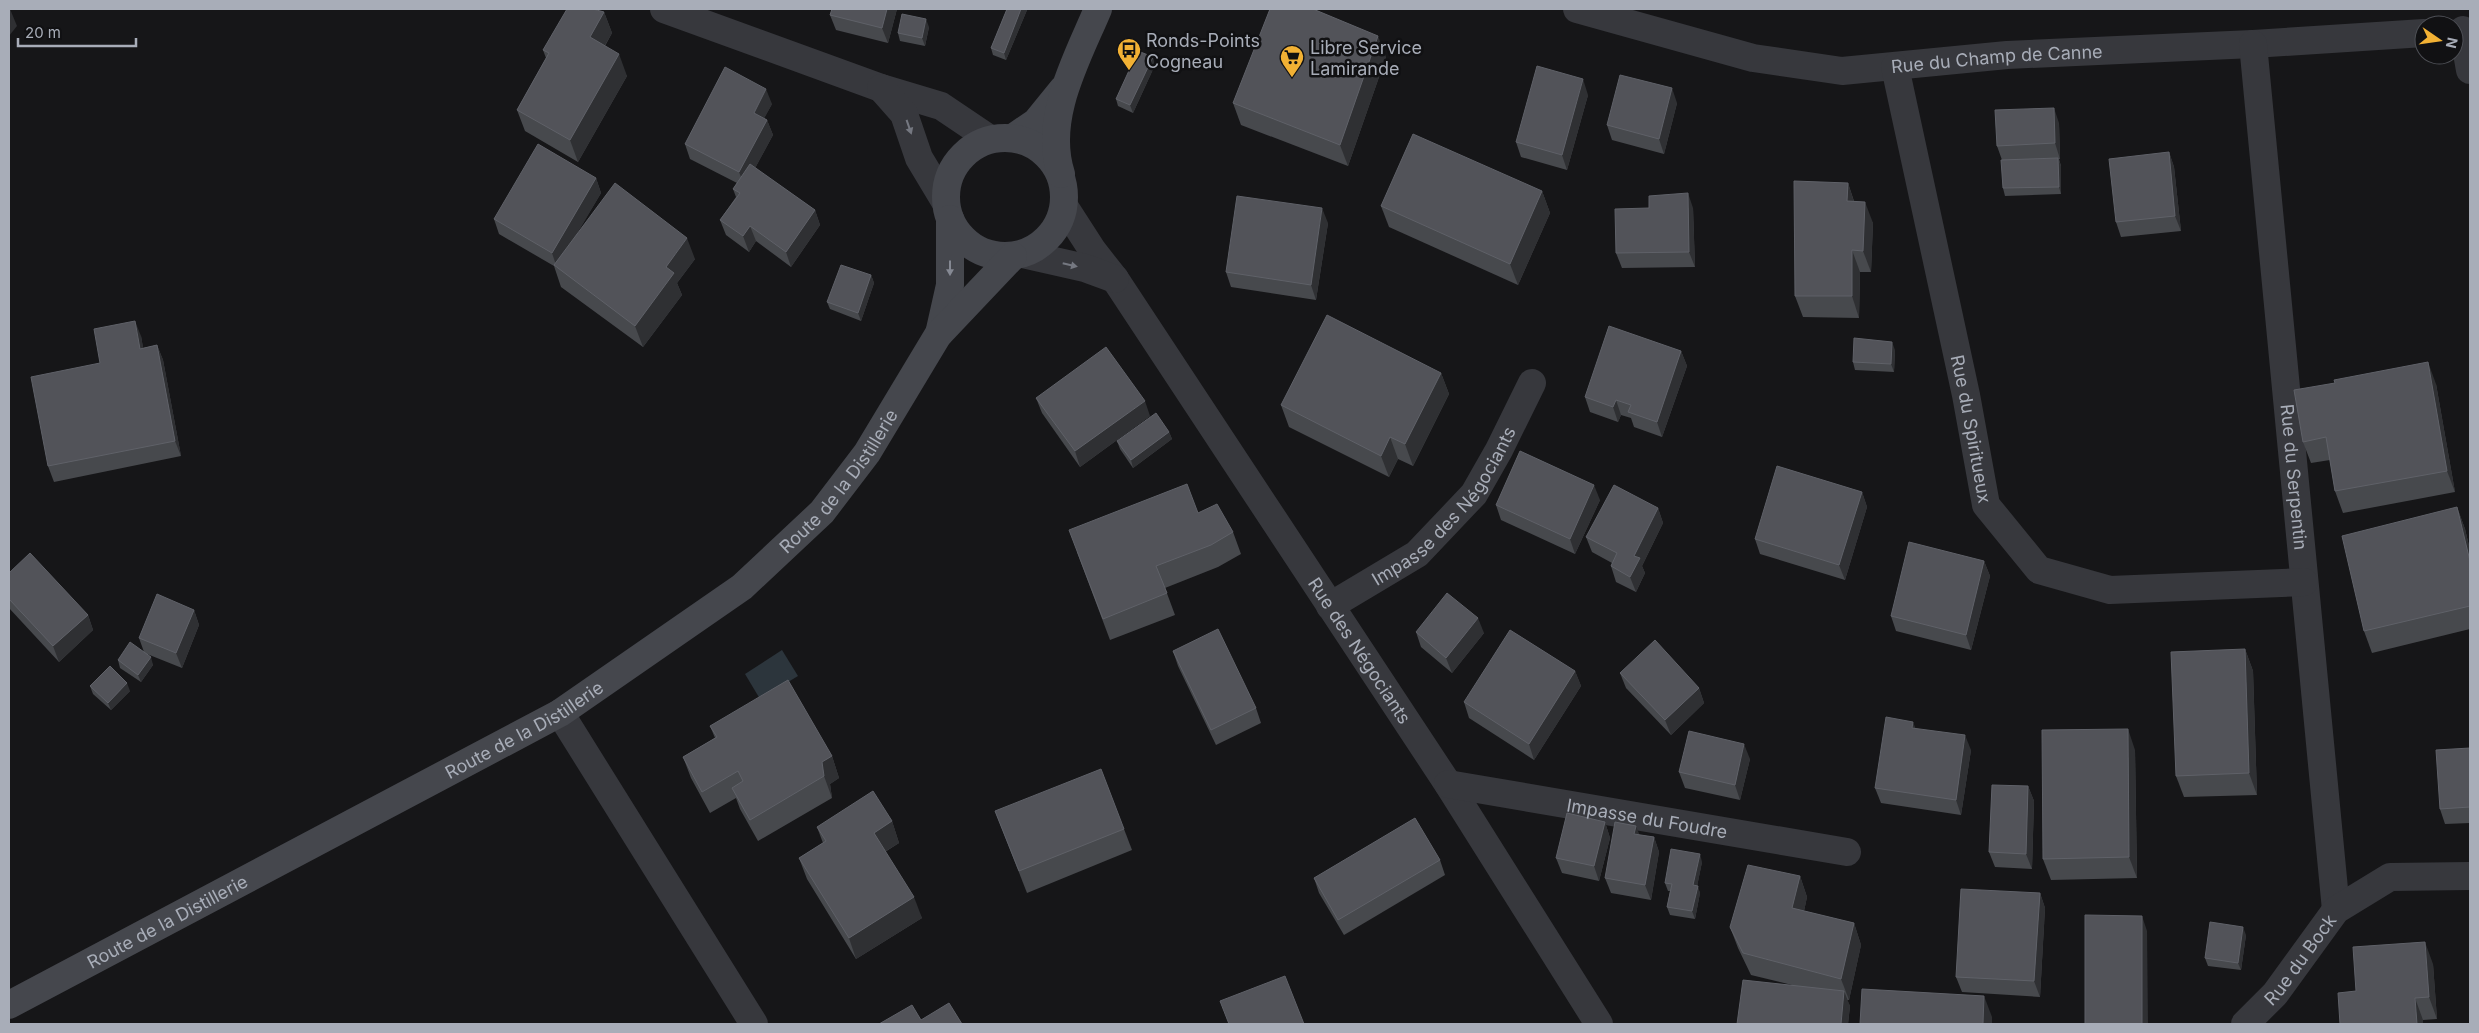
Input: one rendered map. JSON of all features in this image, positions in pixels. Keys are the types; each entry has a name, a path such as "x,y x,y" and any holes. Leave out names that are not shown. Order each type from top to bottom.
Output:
{"street":[{"path":"664,9 881,88 941,106 1002,138 1031,143 1046,152 1056,166 1064,194"},
{"path":"1018,255 1038,246 1050,236 1060,222 1064,194 1056,161 1057,125 1065,87 1098,9"},
{"name":"Rue du Champ de Canne","path":"1577,9 1753,58 1842,71 2007,55 2253,44 2414,34"},
{"path":"2464,40 2470,70"},
{"name":"Rue du Serpentin","path":"2253,44 2336,910"},
{"name":"Rue du Spiritueux","path":"1895,67 1966,395 1986,505 2039,570 2110,590 2304,582"},
{"path":"948,211 947,182 956,162 971,147 1002,138 1036,122 1065,87"},
{"path":"881,88 904,114 919,158 960,236 975,249 994,256 1018,255 1085,268 1115,279"},
{"name":"Rue des Négociants","path":"1064,194 1093,251 1115,279 1448,784 1598,1024"},
{"name":"Route de la Distillerie","path":"938,335 950,285 948,211"},
{"name":"Route de la Distillerie","path":"9,1005 560,713 742,587 822,512 868,453 938,335 1018,255"},
{"name":"Impasse des Négociants","path":"1330,606 1417,554 1474,494 1499,450 1532,383"},
{"path":"560,713 754,1024"},
{"name":"Impasse du Foudre","path":"1448,784 1847,852"},
{"name":"Rue du Bock","path":"2245,1024 2275,994 2336,910 2390,877 2470,876"}],"shaded area":[{"path":"782,650 798,676 760,699 745,674"}],"building":[{"path":"567,9 593,9 604,12 590,37 619,54 570,140 517,110 549,53 543,50"},
{"path":"832,9 887,9 882,28 830,15"},
{"path":"1007,9 1021,9 1004,53 991,48"},
{"path":"1270,9 1313,9 1378,36 1340,145 1233,103"},
{"path":"902,14 926,19 922,38 898,33"},
{"path":"1138,51 1153,57 1130,105 1116,99"},
{"path":"1537,66 1583,79 1562,155 1516,142"},
{"path":"725,67 766,89 754,113 767,120 739,172 685,144"},
{"path":"1620,75 1672,88 1659,139 1607,125"},
{"path":"2054,108 2055,143 1997,146 1995,110"},
{"path":"1413,134 1542,191 1510,264 1381,206"},
{"path":"538,144 596,178 552,253 494,219"},
{"path":"2169,152 2175,216 2116,222 2109,159"},
{"path":"2058,158 2059,187 2003,188 2001,160"},
{"path":"750,164 815,210 786,252 750,226 743,236 720,220 740,193 733,189"},
{"path":"1794,181 1848,183 1847,201 1865,202 1863,251 1852,250 1852,296 1795,296"},
{"path":"615,183 687,238 666,267 674,273 635,326 554,265"},
{"path":"1688,193 1689,252 1616,253 1615,209 1649,208 1649,196"},
{"path":"1237,196 1322,208 1311,285 1226,272"},
{"path":"841,265 871,275 858,313 827,302"},
{"path":"1327,315 1441,373 1405,444 1390,437 1381,456 1281,405"},
{"path":"135,321 140,349 157,345 175,441 48,466 31,377 100,363 94,329"},
{"path":"1609,326 1681,351 1657,422 1628,412 1631,405 1616,400 1613,407 1585,397"},
{"path":"1854,338 1892,342 1891,364 1853,362"},
{"path":"1106,347 1145,401 1075,451 1036,398"},
{"path":"2428,362 2447,471 2335,491 2326,437 2303,442 2294,390 2335,383 2334,380"},
{"path":"1156,413 1169,432 1131,460 1117,441"},
{"path":"1520,451 1594,485 1570,539 1496,505"},
{"path":"1777,466 1862,492 1839,565 1755,539"},
{"path":"1187,484 1198,513 1217,504 1233,532 1211,545 1156,566 1167,593 1103,619 1069,530"},
{"path":"1614,485 1658,508 1634,556 1640,558 1630,577 1611,566 1617,553 1586,537"},
{"path":"2457,507 2470,561 2470,606 2364,631 2342,536"},
{"path":"1909,542 1984,561 1966,635 1891,616"},
{"path":"30,553 88,615 53,646 9,599 9,573"},
{"path":"1447,593 1478,618 1446,658 1416,632"},
{"path":"157,594 194,610 176,653 139,638"},
{"path":"1218,629 1256,708 1211,730 1173,651"},
{"path":"1510,630 1575,671 1529,744 1464,702"},
{"path":"1655,640 1699,688 1665,720 1620,673"},
{"path":"130,642 151,657 138,675 118,660"},
{"path":"2245,649 2249,773 2176,776 2171,652"},
{"path":"110,666 127,683 108,703 90,686"},
{"path":"788,680 832,756 822,762 824,776 750,820 732,788 743,781 738,771 702,792 683,757 717,737 710,726"},
{"path":"1886,717 1913,722 1912,728 1965,735 1956,800 1875,788"},
{"path":"2128,729 2129,857 2043,859 2042,730"},
{"path":"1689,731 1744,744 1735,785 1679,772"},
{"path":"2470,748 2470,807 2440,809 2436,750"},
{"path":"1101,769 1124,829 1019,871 995,811"},
{"path":"1992,785 2028,786 2026,854 1989,852"},
{"path":"873,791 892,821 874,833 914,897 849,938 799,858 826,841 817,827"},
{"path":"1567,813 1605,822 1594,866 1556,858"},
{"path":"1415,818 1440,860 1338,920 1314,878"},
{"path":"1615,822 1636,826 1634,834 1654,837 1645,885 1605,878"},
{"path":"1671,849 1700,854 1693,885 1698,886 1692,911 1667,907 1672,884 1665,883"},
{"path":"1748,865 1800,876 1792,908 1854,923 1841,979 1743,953 1730,927"},
{"path":"1961,889 2040,893 2034,981 1956,977"},
{"path":"2085,915 2142,916 2142,1024 2085,1024"},
{"path":"2210,922 2243,927 2238,963 2205,958"},
{"path":"2425,942 2429,997 2415,998 2417,1024 2340,1024 2338,993 2356,991 2353,947"},
{"path":"1285,976 1304,1024 1229,1024 1220,1001"},
{"path":"1743,980 1844,991 1841,1024 1737,1024"},
{"path":"1862,989 1984,996 1983,1024 1860,1024"},
{"path":"949,1003 962,1024 879,1024 912,1005 921,1020"}],"place":[{"name":"Ronds-Points Cogneau","path":"1129,71"},
{"name":"Libre Service Lamirande","path":"1292,78"}]}
